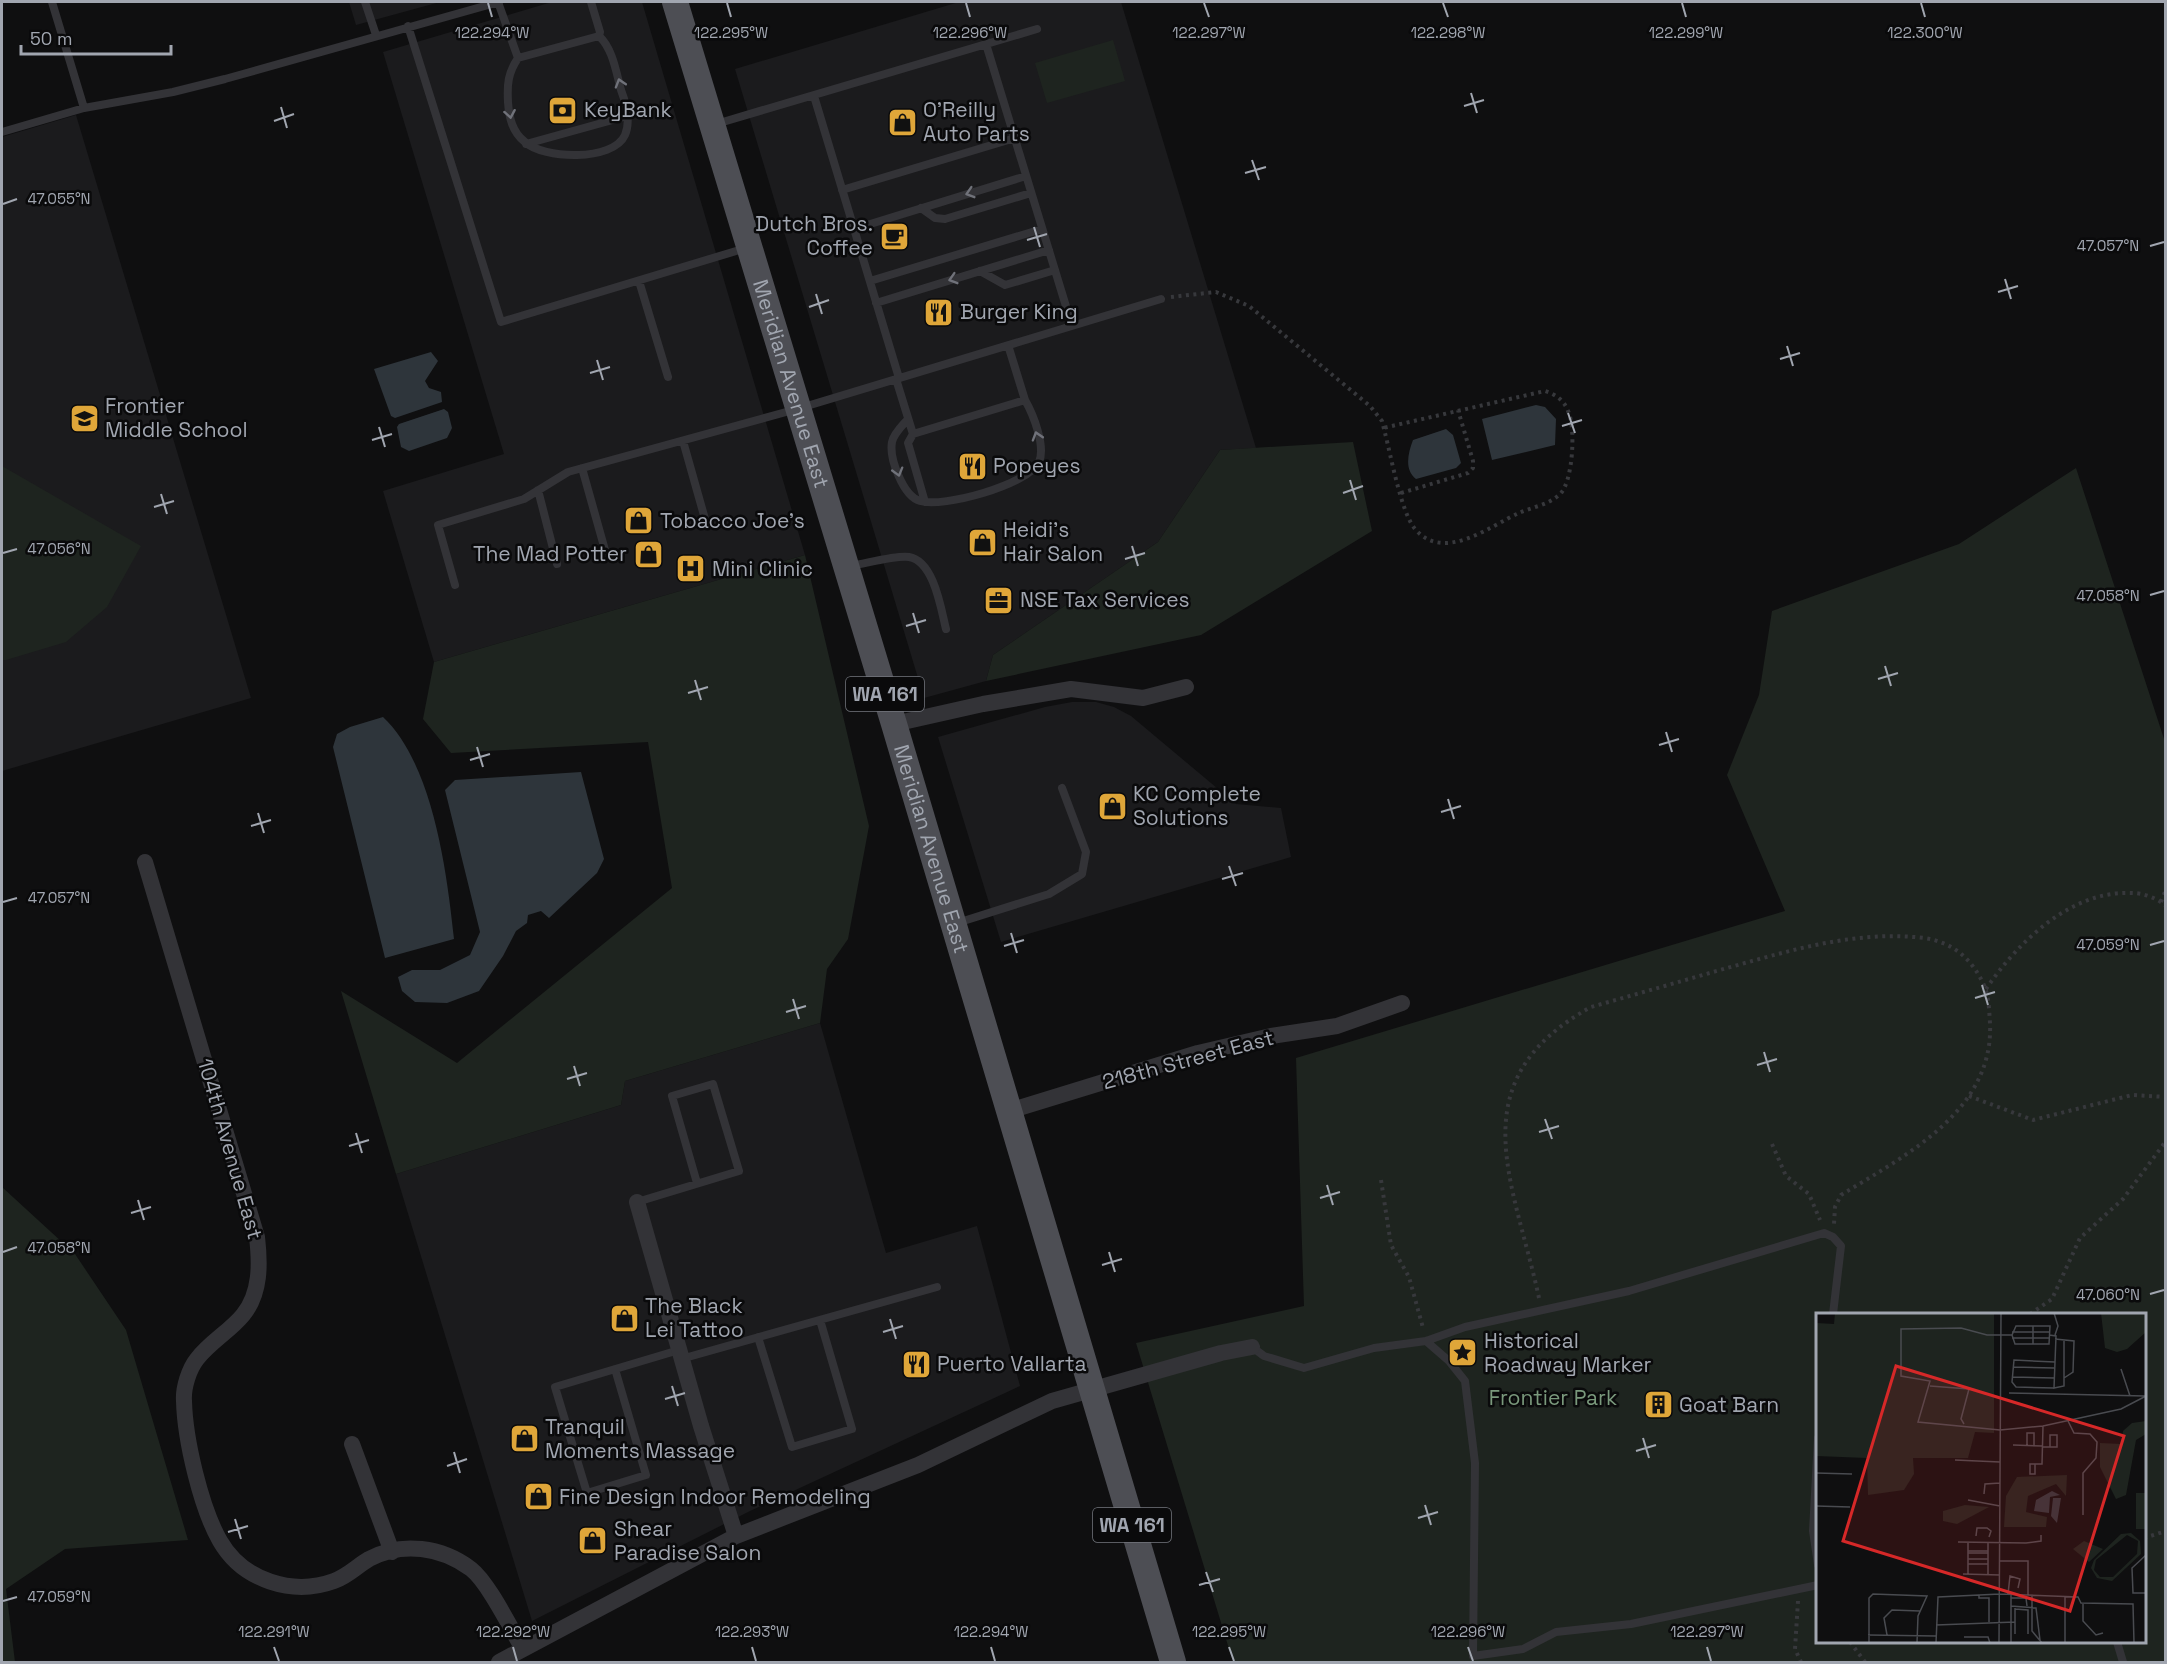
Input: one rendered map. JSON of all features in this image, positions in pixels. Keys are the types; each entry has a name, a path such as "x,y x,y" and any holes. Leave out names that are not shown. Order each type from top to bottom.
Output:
{"main road":[{"name":"Meridian Avenue East","path":"675,2 894,724 1173,1662"}],"street":[{"path":"894,724 983,704 1052,692 1095,690 1143,698 1186,687"},
{"name":"104th Avenue East","path":"145,862 247,1201 257,1237 260,1261 253,1297 243,1315 196,1360 188,1377 183,1399 188,1436 200,1490 220,1540 231,1557 261,1578 300,1588 321,1585 345,1576 370,1558 392,1552 418,1548 445,1553 473,1570 523,1649"},
{"name":"218th Street East","path":"1009,1111 1198,1053 1271,1036 1337,1026 1402,1002"},
{"path":"637,1202 680,1354 736,1536"},
{"path":"499,1662 736,1536 918,1465 1025,1412 1091,1388 1221,1353 1252,1347"},
{"path":"352,1444 392,1552"}],"lane":[{"path":"52,2 84,108"},
{"path":"365,2 376,35"},
{"path":"2,132 84,108 204,84 499,2 518,58 508,79 508,111 512,126 526,144 566,155 596,153 615,146 622,140 627,116 625,101 608,46 599,36 600,32 591,2"},
{"path":"408,26 501,322 749,247"},
{"path":"712,125 1037,29"},
{"path":"518,58 599,36"},
{"path":"986,44 1072,326"},
{"path":"814,96 913,434"},
{"path":"526,144 627,116"},
{"path":"842,190 1015,138"},
{"path":"854,228 1026,177"},
{"path":"921,208 935,218 945,219 1031,193"},
{"path":"870,281 1042,229"},
{"path":"876,303 1049,250"},
{"path":"980,271 1005,285 1055,270"},
{"path":"639,281 668,377"},
{"path":"455,585 438,525 509,505 568,472 797,409 1161,299"},
{"path":"908,419 893,439 892,451 907,493 925,502 945,501 992,490 1016,480 1035,467 1041,448 1008,345"},
{"path":"925,502 908,443 913,434 1025,400"},
{"path":"683,441 705,519"},
{"path":"582,468 605,550"},
{"path":"537,490 557,564"},
{"path":"846,566 910,557 919,562 931,575 946,629"},
{"path":"954,924 1049,894 1082,874 1086,852 1062,788"},
{"path":"637,1202 739,1171 713,1084 672,1096 698,1183"},
{"path":"1252,1347 1264,1356 1304,1368 1374,1348 1426,1341 1465,1327 1629,1291 1824,1233 1833,1237 1841,1246 1833,1313"},
{"path":"615,1369 646,1475 587,1493 555,1387 615,1369 758,1337 937,1287"},
{"path":"758,1337 792,1447 852,1429 820,1320"},
{"path":"1426,1341 1449,1361 1465,1381 1474,1463 1473,1656 1522,1649 1556,1632 1631,1624 1816,1585"},
{"path":"1816,1476 1813,1532 1816,1552"},
{"path":"2118,1643 2123,1662"}],"path":[{"path":"1161,299 1183,294 1216,292 1249,306 1370,406 1383,428 1409,520 1425,538 1440,542 1474,538 1561,494 1568,483 1572,456 1571,421 1569,411 1555,394 1535,391 1383,428"},
{"path":"1401,493 1468,473 1473,468 1458,410"},
{"path":"2161,902 2166,890"},
{"path":"1986,989 2026,940 2056,916 2093,898 2111,892 2140,893 2166,906"},
{"path":"1541,1310 1506,1163 1504,1129 1508,1100 1520,1069 1564,1021 1592,1006 1792,950 1848,938 1926,939 1946,945 1963,953 1986,989 1990,1033 1984,1069 1969,1096 1945,1124 1915,1150 1841,1195 1835,1207 1833,1237"},
{"path":"1969,1096 2033,1120 2132,1095 2166,1097"},
{"path":"2031,1313 2052,1299 2080,1238 2123,1199 2166,1141"},
{"path":"1773,1144 1786,1176 1809,1194 1819,1213 1824,1233"},
{"path":"1380,1180 1391,1245 1409,1277 1426,1341"},
{"path":"2146,1538 2166,1531"},
{"path":"1800,1588 1795,1649 1802,1662"},
{"path":"1851,1643 1865,1662"}],"shaded area":[{"path":"349,2 440,2 356,25"},
{"path":"552,2 642,2 805,555 434,662 383,491 504,454 383,52"},
{"path":"959,2 1121,2 1256,448 1220,450 1158,542 993,655 986,681 924,698 735,69"},
{"name":"Frontier Middle School","path":"76,115 251,698 2,771 2,137"},
{"path":"431,352 438,361 425,381 429,388 441,392 442,402 395,418 391,416 374,369"},
{"path":"1536,405 1545,407 1556,419 1555,445 1492,460 1482,419"},
{"path":"444,409 448,412 452,428 447,438 409,451 401,447 397,427 399,424"},
{"path":"1446,429 1453,435 1461,463 1456,468 1416,479 1408,466 1413,440"},
{"path":"1072,702 1096,702 1114,707 1131,716 1236,804 1281,808 1291,857 1001,942 938,737 1045,707"},
{"path":"383,717 400,737 426,790 442,852 454,939 385,958 333,747 337,734 350,727"},
{"path":"581,772 604,859 597,873 549,918 541,911 528,915 527,923 516,931 503,956 479,991 447,1003 415,1002 402,991 398,977 412,970 440,970 470,955 480,932 445,790 455,780"},
{"path":"820,1023 886,1253 977,1226 1020,1386 750,1511 532,1621 396,1174 621,1105 625,1081"}],"green space":[{"path":"1113,40 1125,81 1047,103 1035,63"},
{"path":"1353,442 1372,531 1201,635 986,681 993,655 1158,542 1220,450"},
{"path":"2,466 141,546 107,607 66,642 6,660 2,660"},
{"name":"Frontier Park","path":"2076,468 2165,742 2165,1662 1233,1662 1136,1343 1304,1306 1296,1058 1785,911 1727,775 1759,695 1772,611 1959,544"},
{"path":"805,555 869,826 848,939 827,969 820,1023 625,1081 621,1105 396,1174 341,991 457,1063 672,888 648,742 451,753 423,719 434,662"},
{"path":"2,1187 75,1254 126,1330 188,1540 65,1549 6,1589 15,1662 2,1662"}],"place":[{"name":"KeyBank","path":"563,110"},
{"name":"O'Reilly Auto Parts","path":"902,122"},
{"name":"Dutch Bros. Coffee","path":"894,236"},
{"name":"Burger King","path":"939,312"},
{"name":"Frontier Middle School","path":"84,418"},
{"name":"Popeyes","path":"972,466"},
{"name":"Tobacco Joe's","path":"639,521"},
{"name":"Heidi's Hair Salon","path":"982,542"},
{"name":"The Mad Potter","path":"648,554"},
{"name":"Mini Clinic","path":"691,569"},
{"name":"NSE Tax Services","path":"999,600"},
{"name":"KC Complete Solutions","path":"1112,806"},
{"name":"The Black Lei Tattoo","path":"624,1318"},
{"name":"Historical Roadway Marker","path":"1463,1353"},
{"name":"Puerto Vallarta","path":"916,1364"},
{"name":"Goat Barn","path":"1658,1405"},
{"name":"Tranquil Moments Massage","path":"524,1439"},
{"name":"Fine Design Indoor Remodeling","path":"538,1497"},
{"name":"Shear Paradise Salon","path":"593,1541"}]}
